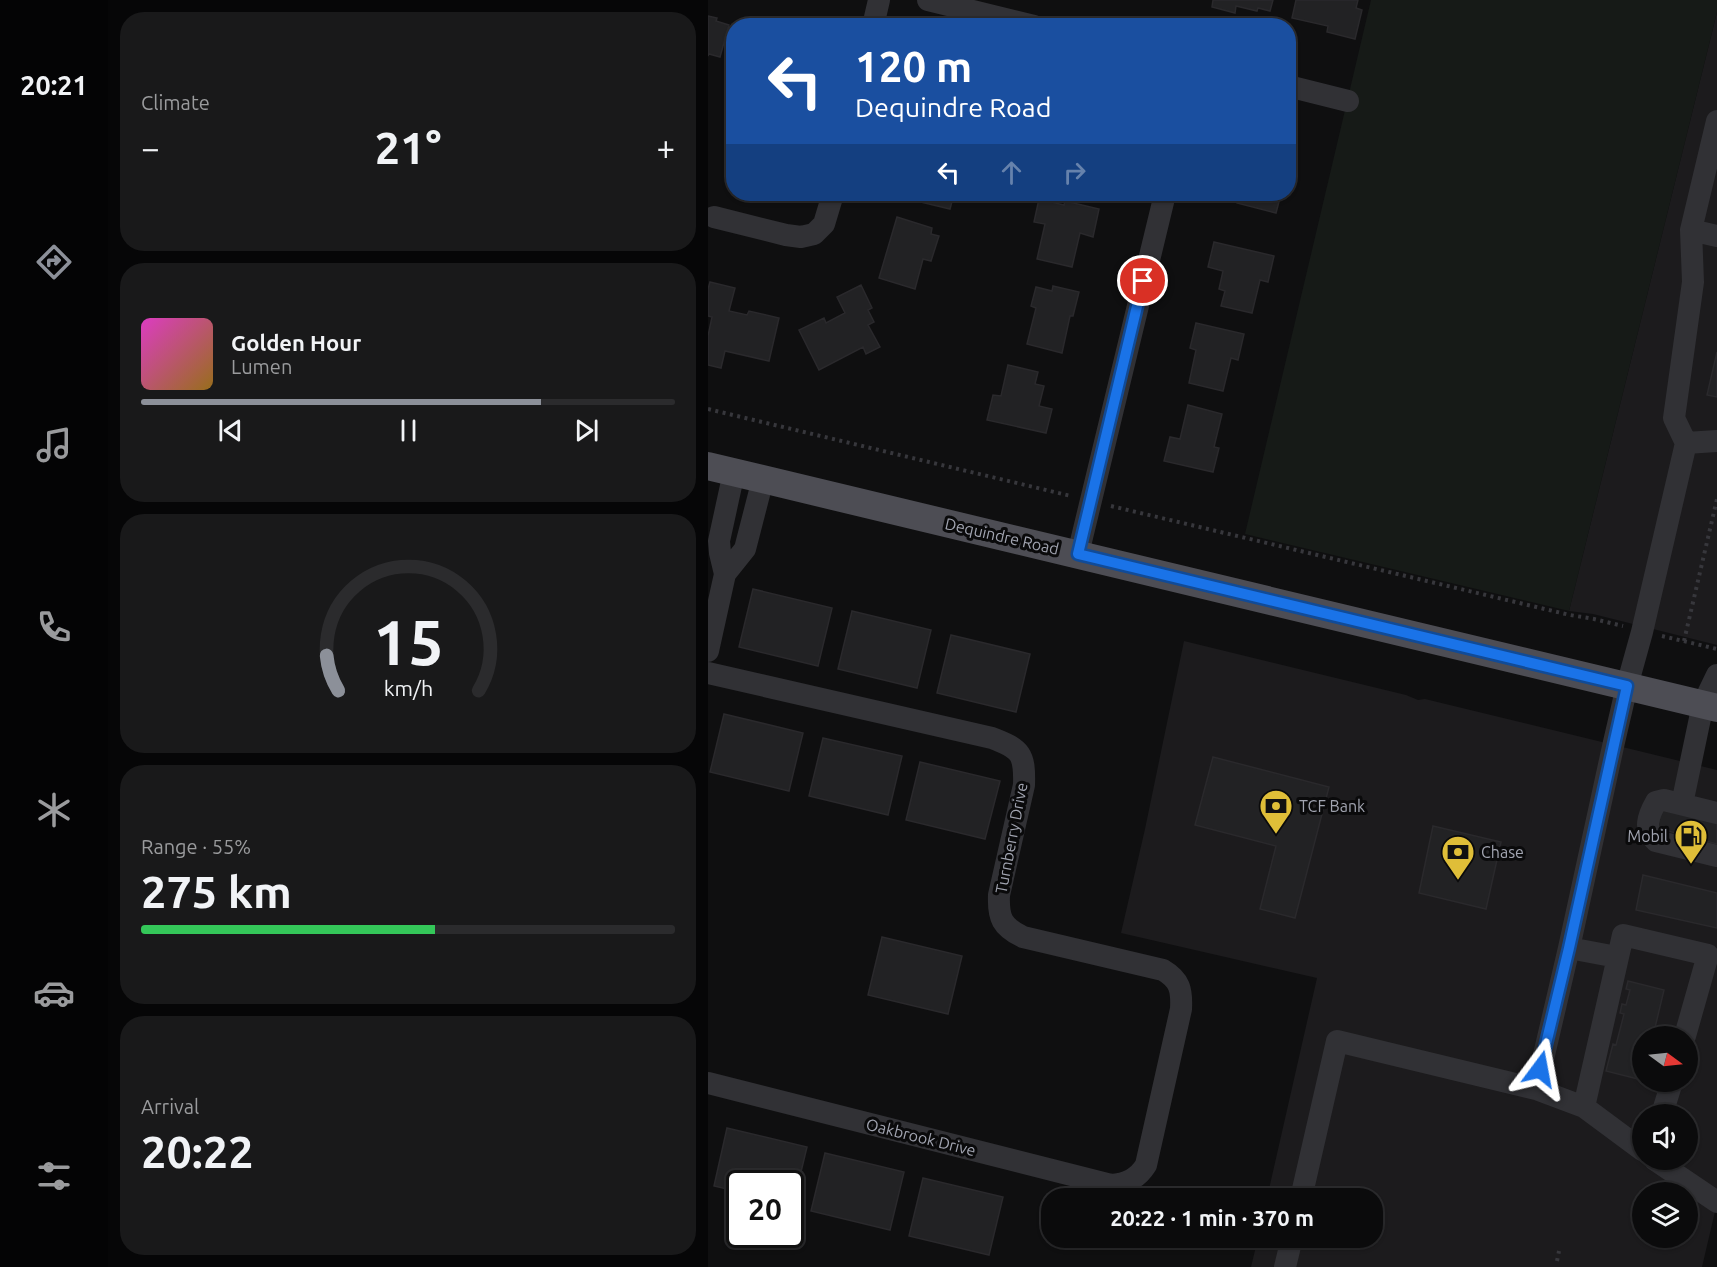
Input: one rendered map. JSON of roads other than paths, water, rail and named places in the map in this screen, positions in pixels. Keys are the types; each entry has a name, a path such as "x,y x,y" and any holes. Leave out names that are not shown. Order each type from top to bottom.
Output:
{"main road":[{"name":"Dequindre Road","path":"721,469 1710,706"}],"street":[{"path":"875,18 879,0"},
{"path":"928,0 1001,18"},
{"path":"1296,88 1348,100"},
{"path":"1536,1089 1627,686 1642,632 1686,443 1674,418 1693,282 1691,230 1717,121"},
{"path":"714,218 801,237 814,234 824,224 831,201"},
{"path":"1078,554 1163,201"},
{"path":"1691,230 1717,236"},
{"path":"1686,443 1717,441"},
{"path":"721,469 719,541 725,574"},
{"path":"708,651 725,574 744,549 750,534 763,479"},
{"name":"Turnberry Drive","path":"708,673 992,738 1011,745 1022,758 1024,785 999,895 1002,920 1011,931 1023,937 1163,970 1174,976 1179,985 1181,1009 1146,1164 1141,1173 1133,1179"},
{"path":"1682,804 1717,675"},
{"path":"1717,813 1664,800 1656,802 1647,830 1656,841 1717,856"},
{"path":"1584,1107 1623,935 1708,955 1688,1026"},
{"path":"1569,948 1617,957"},
{"path":"1303,1188 1337,1041 1536,1089 1584,1107 1632,1143"},
{"name":"Oakbrook Drive","path":"708,1083 1111,1185 1123,1184 1133,1179"},
{"path":"1670,1170 1717,1202"},
{"path":"1285,1267 1290,1248"}],"place":[{"name":"TCF Bank","path":"1276,835"},
{"name":"Mobil","path":"1691,865"},
{"name":"Chase","path":"1458,881"}]}
